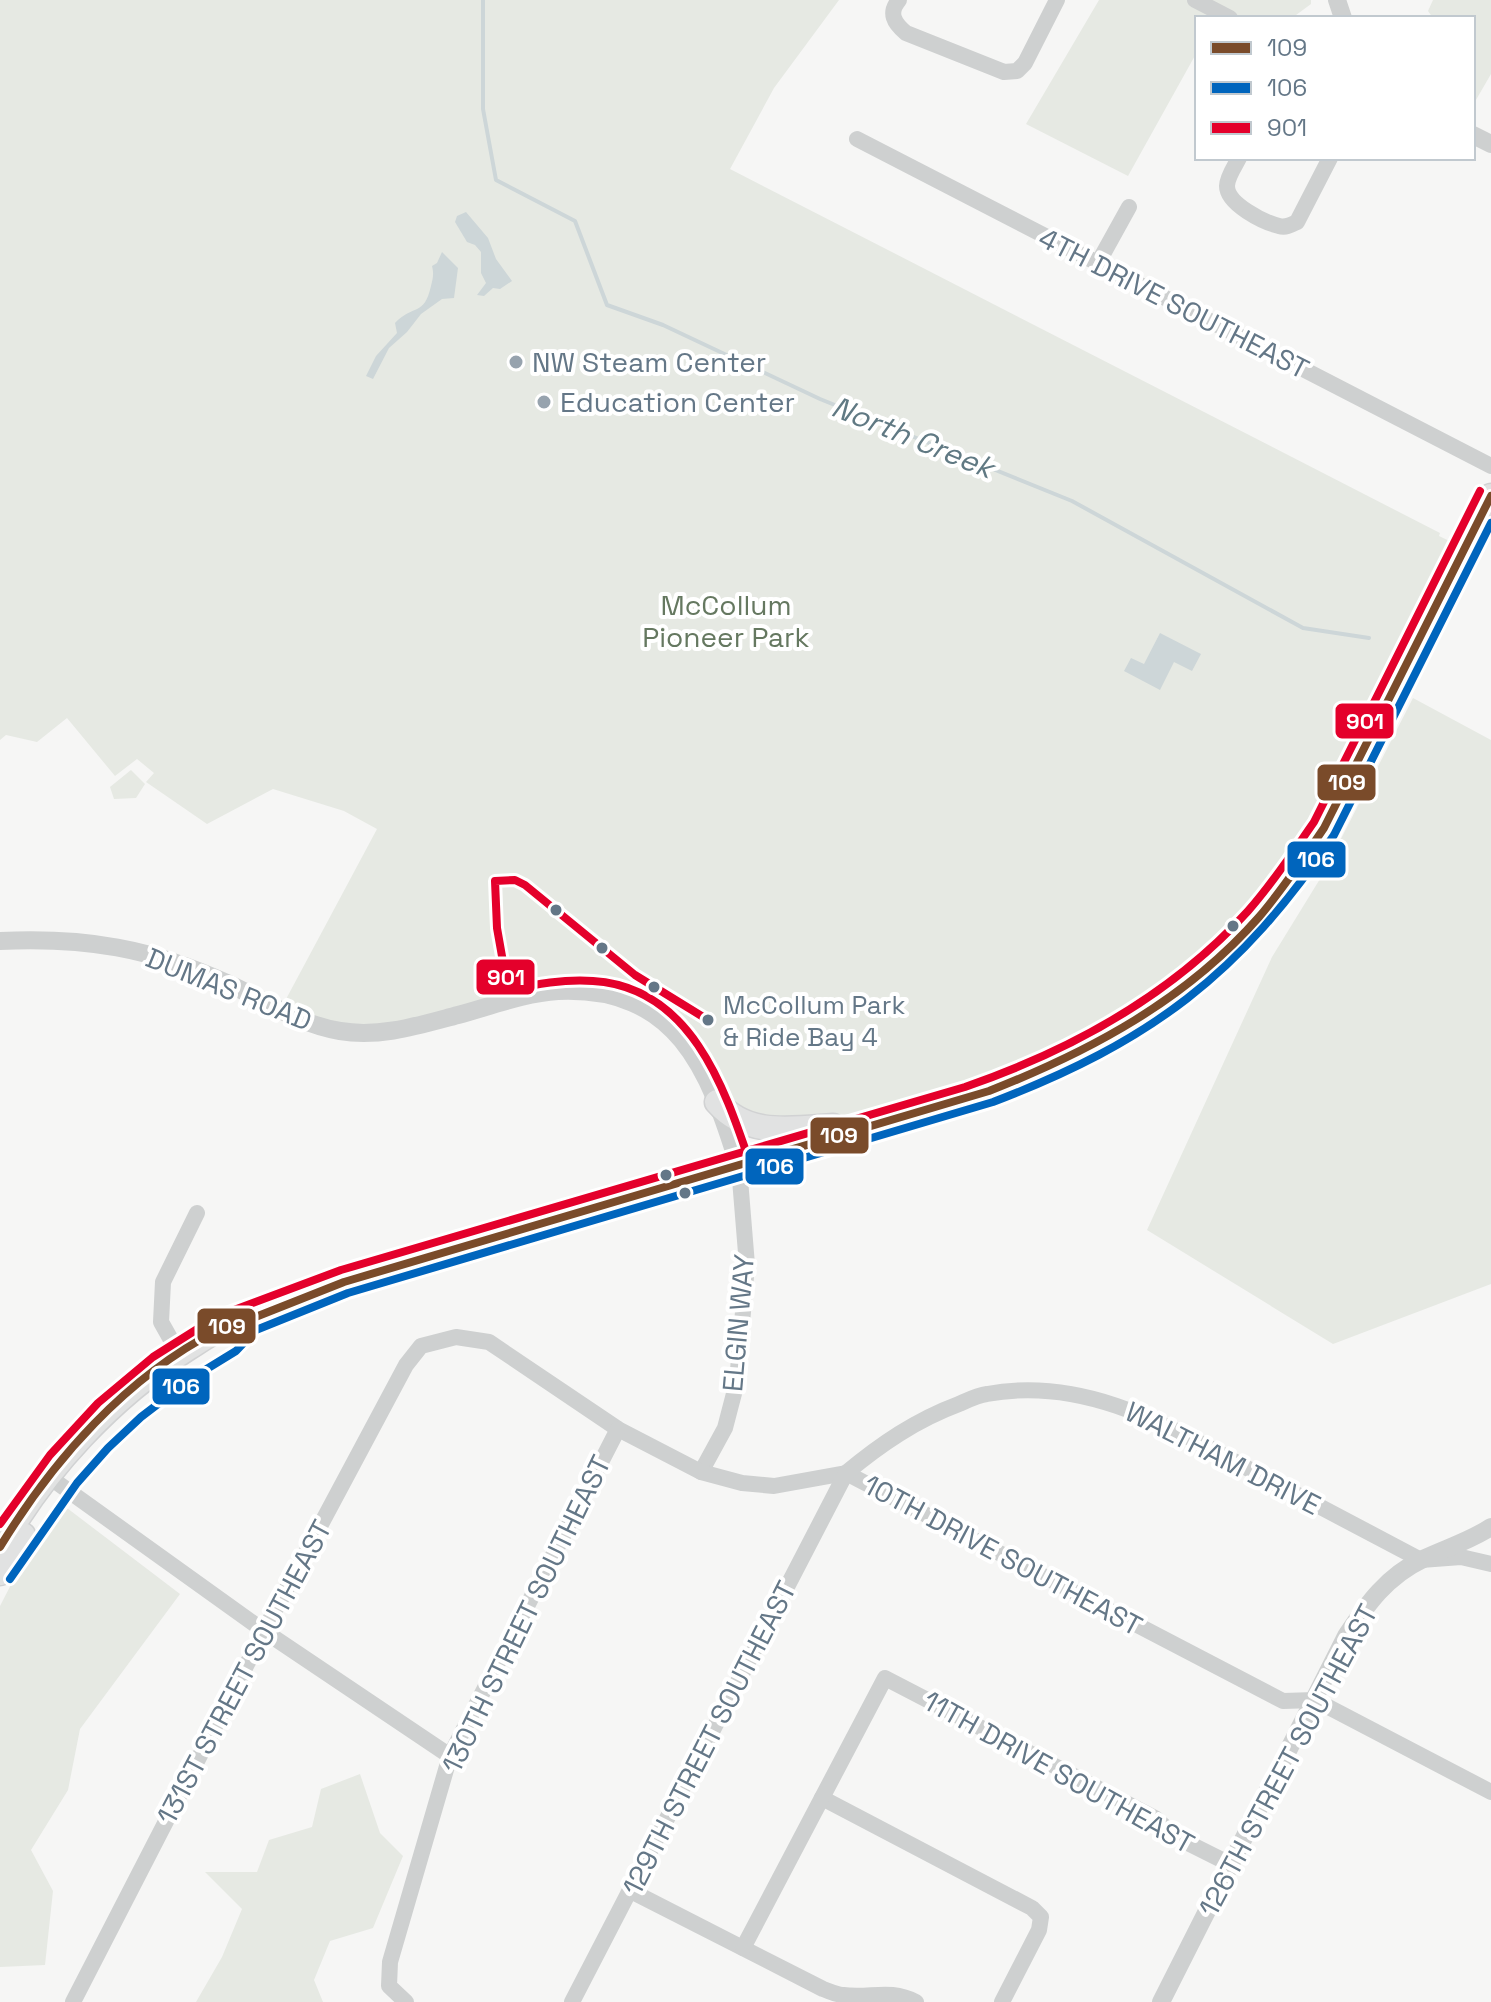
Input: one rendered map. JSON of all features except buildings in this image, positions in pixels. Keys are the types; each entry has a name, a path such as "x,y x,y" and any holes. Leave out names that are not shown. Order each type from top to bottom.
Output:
{"main road":[{"path":"0,1547 61,1458 142,1380 231,1322 248,1320 344,1282 989,1091 1108,1040 1177,994 1249,928 1283,889 1324,828 1491,496"},
{"path":"717,1102 735,1119 764,1128 875,1124"},
{"path":"0,1573 59,1484 117,1422 188,1367 239,1335 248,1320"}],"street":[{"path":"899,0 894,6 893,16 895,24 906,33 1004,72 1017,71 1025,63 1057,0"},
{"path":"1195,0 1226,16"},
{"name":"4TH DRIVE SOUTHEAST","path":"857,139 1491,466"},
{"path":"1238,160 1226,183 1228,196 1235,204 1278,226 1288,227 1297,222 1329,160"},
{"path":"1098,263 1129,207"},
{"name":"DUMAS ROAD","path":"0,941 35,939 102,943 150,953 231,985 309,1024 342,1032 379,1033 557,991 599,992 638,1004 667,1023 686,1044 717,1102 739,1167"},
{"name":"ELGIN WAY","path":"701,1472 725,1428 737,1382 747,1265 739,1167"},
{"path":"179,1354 161,1322 163,1282 197,1213"},
{"name":"10TH DRIVE SOUTHEAST","path":"421,1346 456,1337 489,1342 618,1429 701,1472 742,1483 774,1486 846,1473 1283,1701 1315,1700 1491,1792"},
{"name":"131ST STREET SOUTHEAST","path":"73,2002 264,1631 406,1365 421,1346"},
{"name":"WALTHAM DRIVE","path":"846,1473 882,1443 926,1416 985,1394 1033,1390 1071,1394 1112,1403 1159,1422 1421,1560"},
{"name":"130TH STREET SOUTHEAST","path":"406,2002 389,1986 390,1962 450,1756 618,1429"},
{"name":"129TH STREET SOUTHEAST","path":"572,2002 846,1473"},
{"path":"59,1484 264,1631 450,1756"},
{"name":"126TH STREET SOUTHEAST","path":"1161,2002 1346,1636 1372,1597 1394,1576 1421,1560 1491,1527"},
{"path":"1421,1560 1461,1557 1491,1564"},
{"name":"11TH DRIVE SOUTHEAST","path":"822,1798 885,1678 1155,1818 1176,1837 1232,1865"},
{"path":"743,1948 822,1798 1032,1908 1041,1917 1039,1930 1002,2002"},
{"path":"631,1891 823,1989 843,1995 883,1993 916,2002"}],"green space":[{"name":"McCollum Pioneer Park","path":"0,0 839,0 774,88 730,169 1464,548 1283,889 1108,1040 823,1139 731,1112 702,1069 638,1004 557,991 379,1033 286,1015 291,1003 285,1001 377,829 344,811 273,789 207,824 146,782 154,773 137,759 115,776 67,718 37,742 6,735 0,740"},
{"path":"1099,0 1311,0 1311,4 1295,16 1195,16 1195,56 1128,176 1026,124"},
{"path":"1433,0 1491,0 1491,74 1475,102 1475,16 1432,16 1428,11"},
{"path":"1413,698 1491,740 1491,1284 1333,1344 1147,1230 1272,957 1323,874"},
{"path":"131,770 145,784 136,798 114,799 110,787"},
{"path":"63,1505 180,1594 80,1729 68,1790 31,1850 53,1891 45,1965 0,1967 0,1606 17,1573"},
{"path":"360,1774 380,1833 403,1856 373,1928 330,1941 314,1980 323,2002 196,2002 222,1957 242,1909 205,1872 257,1872 269,1840 312,1827 321,1789"}],"shaded area":[{"path":"466,212 488,238 496,259 512,281 500,289 493,288 484,296 477,295 486,283 481,273 481,252 467,242 455,222 457,216"},
{"path":"442,252 458,268 454,298 442,299 421,314 389,348 373,379 366,376 376,356 397,333 395,323 425,302 432,281 432,266"},
{"path":"1160,633 1201,654 1192,671 1174,662 1160,690 1124,671 1131,658 1144,664"}],"waterway":[{"name":"North Creek","path":"483,0 483,109 496,180 575,221 607,305 663,325 820,399 1072,501 1303,628 1369,638"}],"transit line":[{"name":"901","path":"0,1524 50,1455 98,1403 153,1357 218,1316 341,1270 965,1087 1044,1056 1118,1017 1153,994 1186,969 1248,911 1314,822 1480,491"},
{"name":"109","path":"0,1547 43,1483 94,1424 153,1372 184,1349 218,1330 344,1282 989,1091 1064,1059 1168,998 1231,947 1259,917 1324,828 1491,496"},
{"name":"106","path":"10,1579 77,1483 108,1448 141,1417 192,1378 236,1351 256,1330 348,1293 993,1102 1099,1055 1145,1028 1226,965 1299,884 1334,835 1491,523"},
{"name":"901","path":"708,1020 635,975 525,885 515,880 495,881 497,928 508,990 550,982 593,981 627,987 655,1001 678,1021 698,1045 728,1103 750,1163"}],"place":[{"name":"NW Steam Center","path":"516,362"},
{"name":"Education Center","path":"544,402"},
{"name":"McCollum Park & Ride Bay 4","path":"708,1020"}]}
